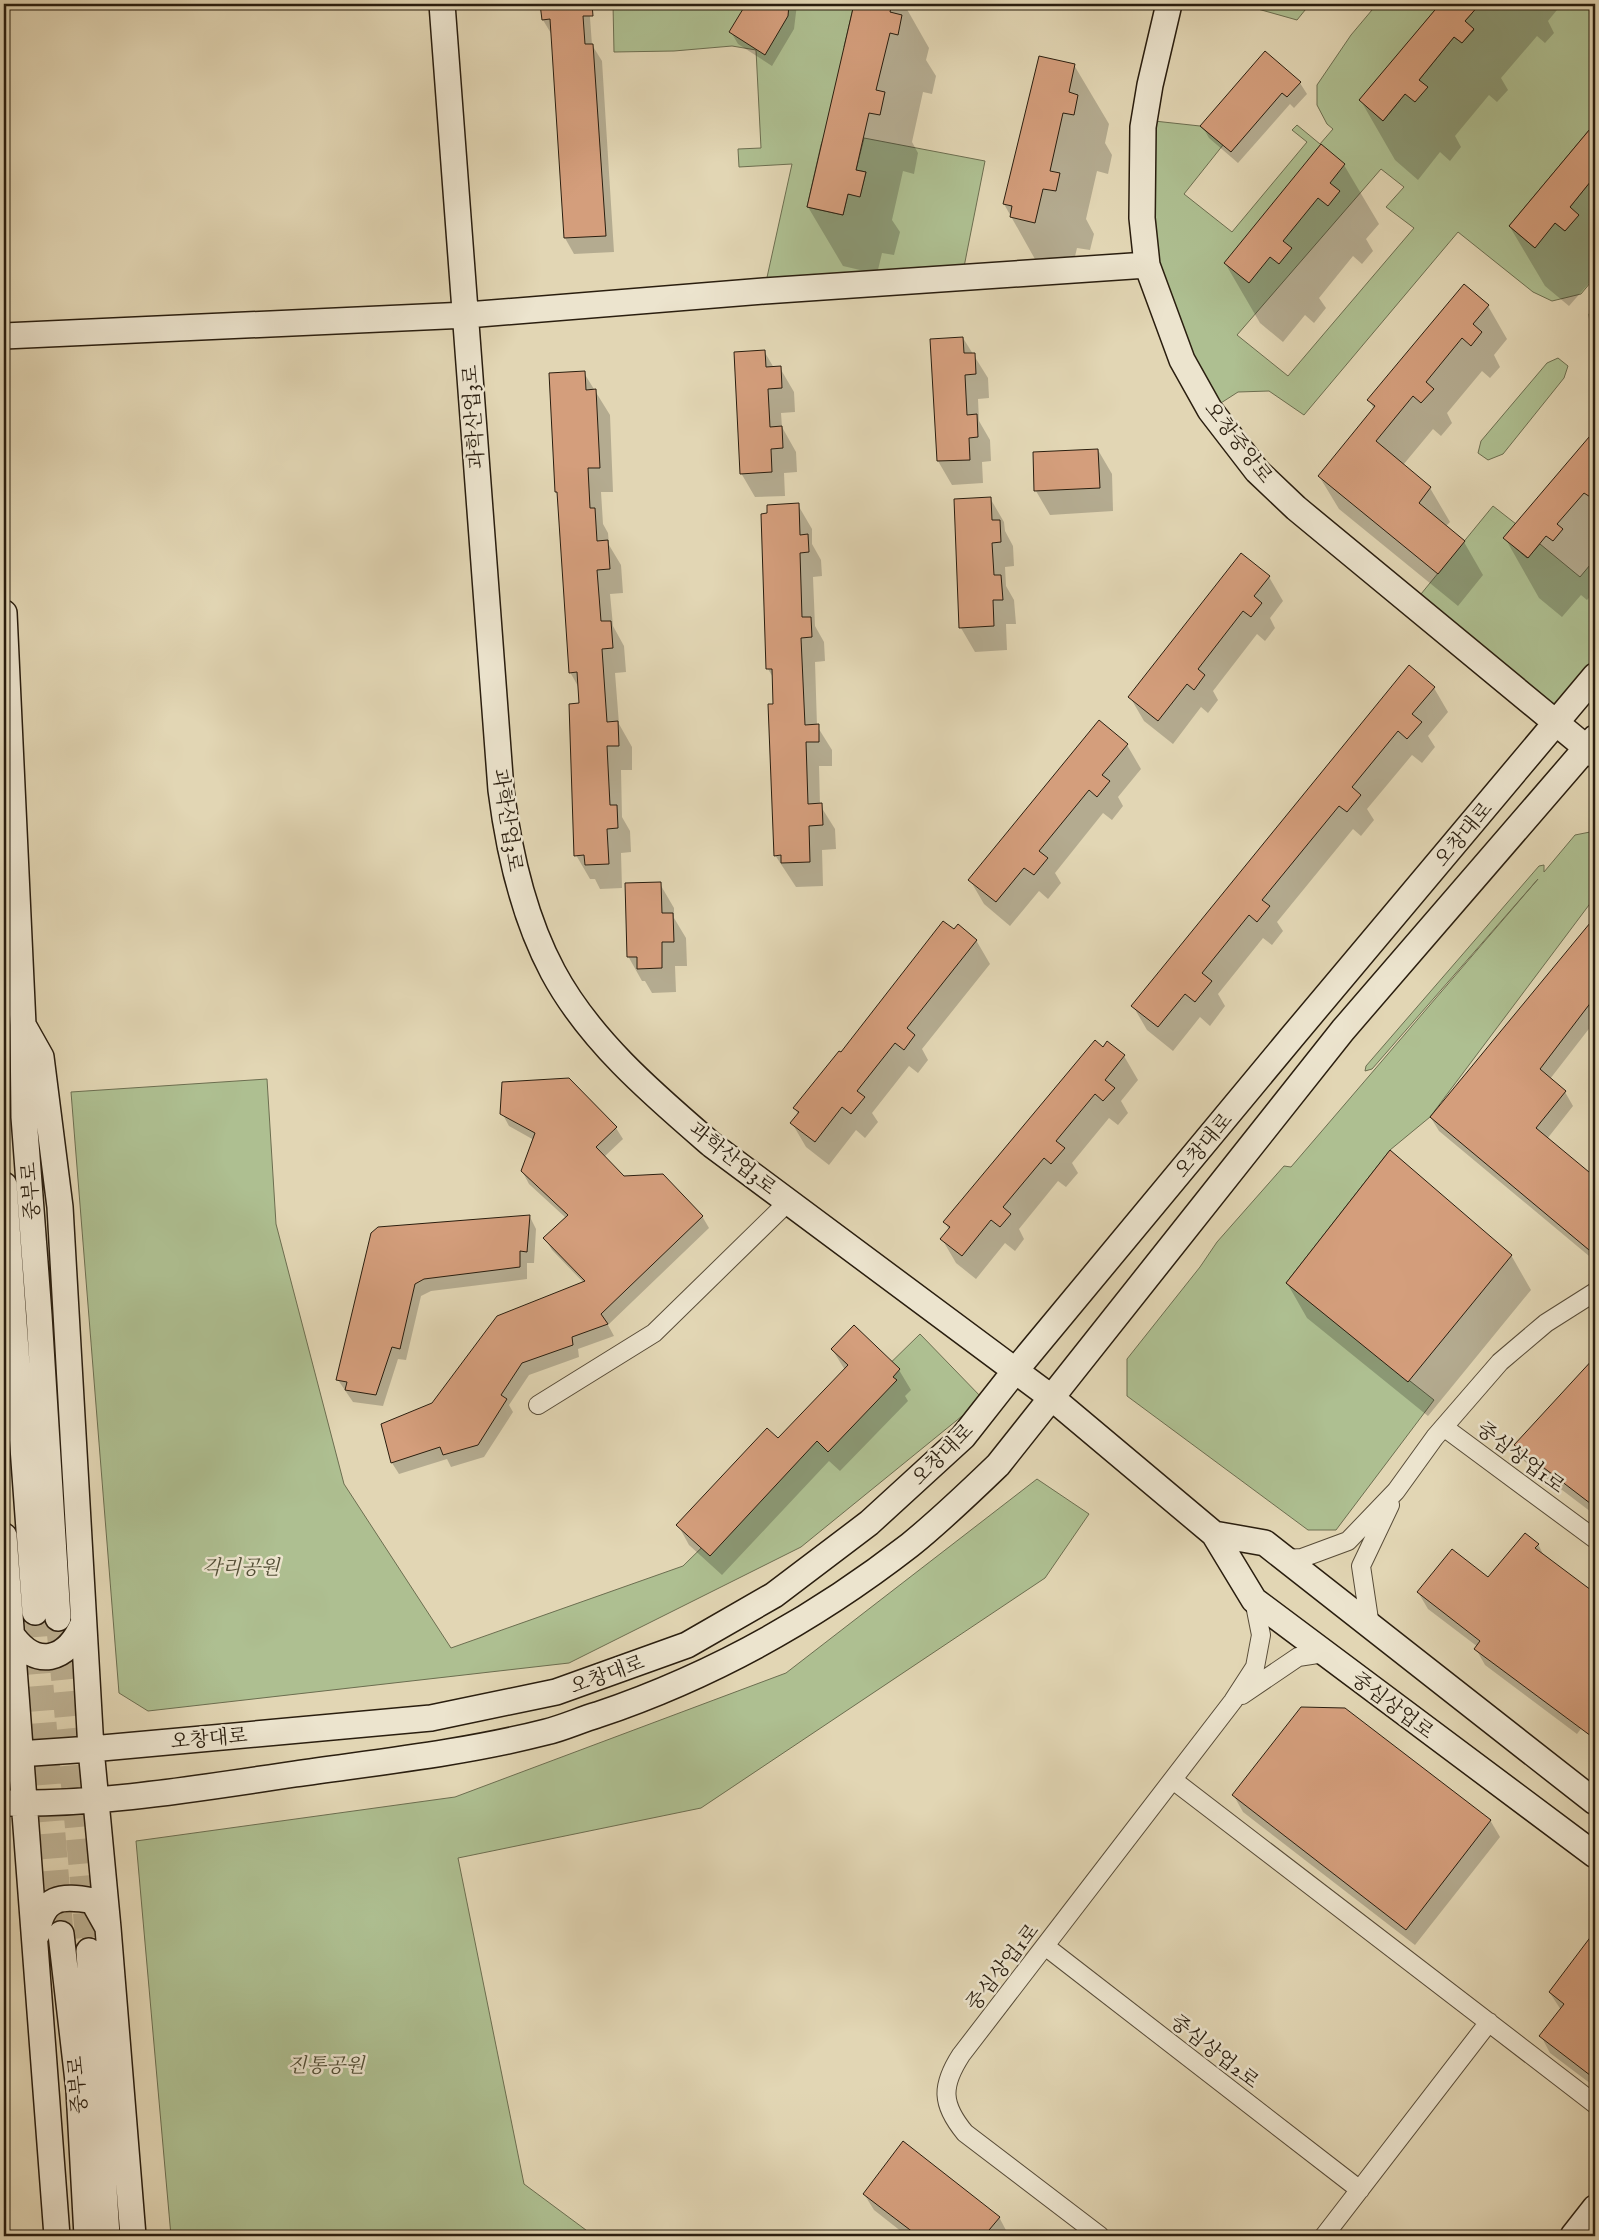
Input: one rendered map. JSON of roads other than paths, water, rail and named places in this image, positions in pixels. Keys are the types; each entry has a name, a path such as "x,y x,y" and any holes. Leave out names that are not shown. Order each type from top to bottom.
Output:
{"main road":[{"name":"과학산업3로","path":"442,4 467,315 501,790 509,847 533,928 554,973 584,1017 612,1051 662,1101 712,1145 1052,1398"},
{"name":"오창중앙로","path":"1169,4 1150,85 1143,127 1142,218 1146,265 1182,360 1210,410 1257,471 1336,542 1557,723 1593,747"},
{"path":"4,336 467,315 764,291 1146,265"},
{"name":"중부로","path":"4,613 23,1025 24,1117 39,1315 46,1615 4,1184"},
{"name":"오창대로","path":"12,1754 91,1749 431,1718 556,1692 687,1646 774,1595 869,1523 963,1437 1595,676"},
{"name":"오창대로","path":"14,1803 95,1800 251,1781 452,1750 547,1732 651,1696 722,1664 803,1618 910,1545 953,1508 998,1465 1343,1030 1593,747"},
{"path":"23,1025 41,1057 60,1207 91,1749 108,1928 133,2236"},
{"name":"중심상업로","path":"1052,1398 1214,1534 1254,1600 1595,1855"},
{"path":"1214,1534 1265,1543 1595,1802"},
{"path":"4,1536 11,1634 14,1803 36,1945 56,2236"},
{"path":"11,1634 21,1647 32,1654 51,1657 56,1656 77,1638 83,1624"},
{"path":"36,1945 40,1915 52,1904 64,1898 94,1901 101,1911 108,1928"},
{"name":"중부로","path":"61,1934 79,2090 87,2236"},
{"name":"중부로","path":"89,1951 107,2236"},
{"path":"1573,2236 1595,2208"}],"street":[{"path":"538,1405 654,1333 789,1201"},
{"name":"중심상업1로","path":"1396,1491 1435,1437 1445,1428 1500,1362 1546,1323 1595,1292"},
{"name":"중심상업1로","path":"1445,1428 1595,1539"},
{"path":"1284,1559 1302,1558 1348,1541 1396,1491"},
{"path":"1370,1626 1361,1566 1396,1491"},
{"path":"1234,1701 1255,1667 1262,1635 1254,1600"},
{"path":"1234,1701 1298,1657 1324,1653"},
{"name":"중심상업1로","path":"1100,2236 965,2133 955,2121 945,2091 949,2074 961,2055 1234,1701"},
{"path":"1173,1780 1595,2104"},
{"name":"중심상업2로","path":"1045,1946 1360,2190"},
{"path":"1324,2236 1489,2022"}],"tunnel":[{"path":"35,1612 61,1934"},
{"path":"58,1618 89,1951"}],"park label":[{"name":"각리공원","path":"241,1567"},
{"name":"진통공원","path":"326,2065"}]}
